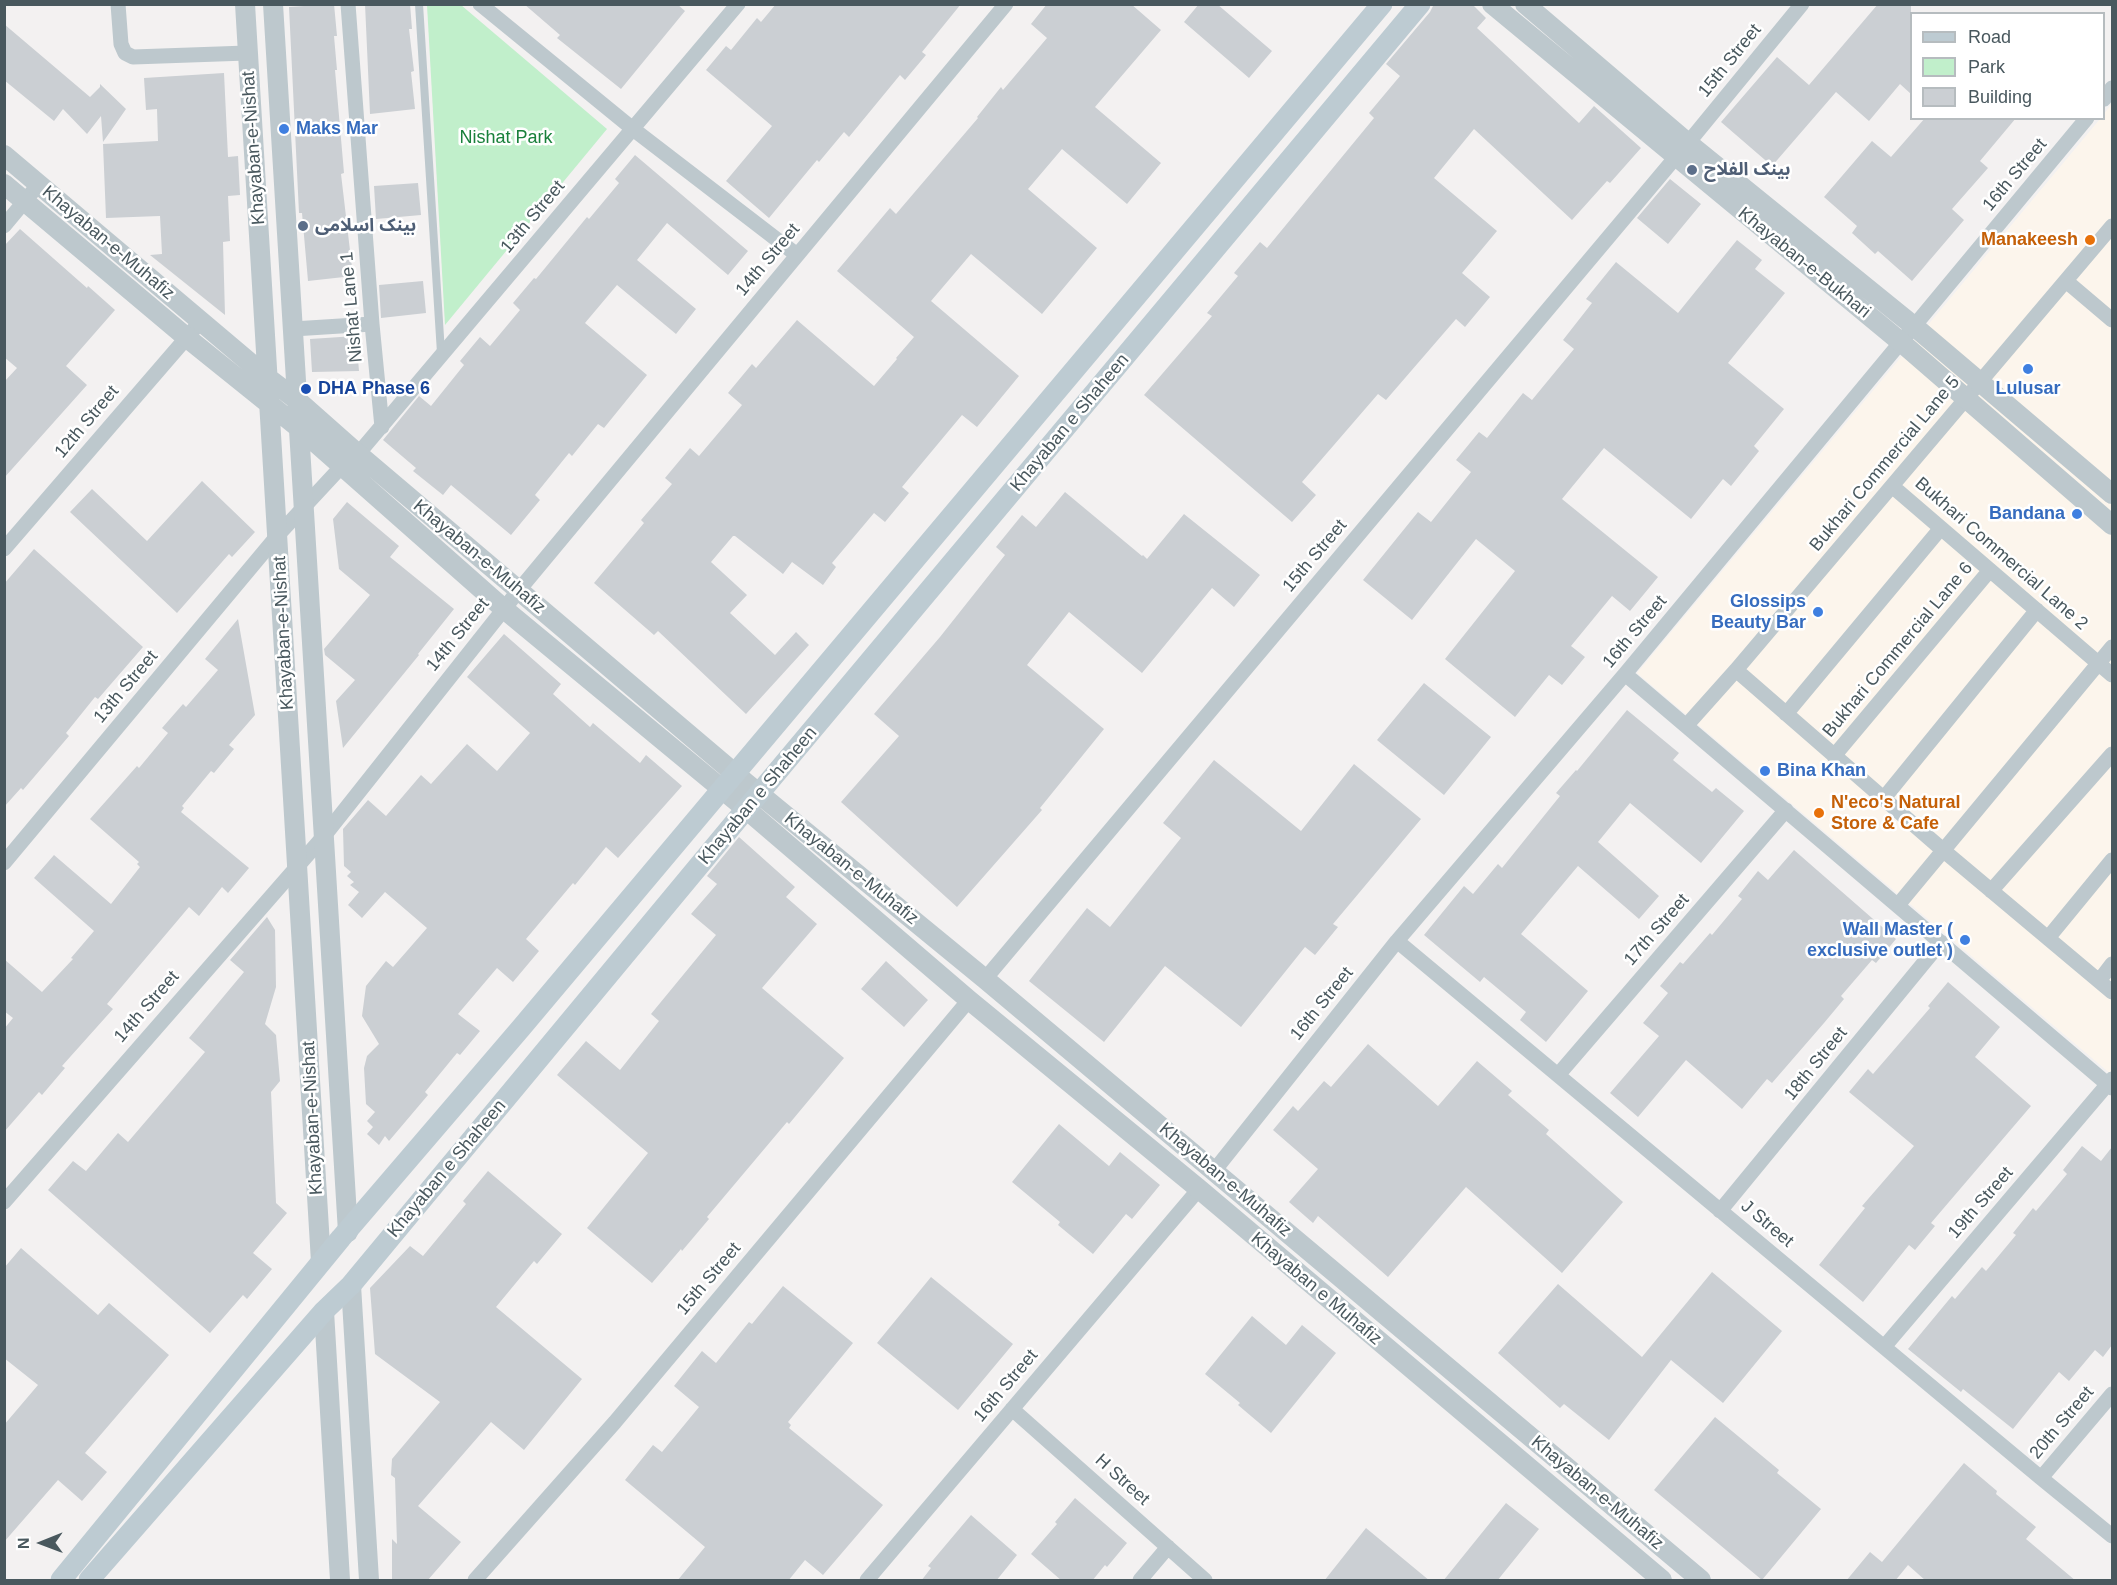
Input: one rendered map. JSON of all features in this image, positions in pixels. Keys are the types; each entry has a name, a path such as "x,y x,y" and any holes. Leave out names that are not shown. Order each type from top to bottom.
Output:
{"main road":[{"name":"Khayaban e Shaheen","path":"61,1581 321,1262 1382,4"},
{"name":"Khayaban e Shaheen","path":"89,1581 324,1311 351,1285 1420,4"}],"street":[{"path":"118,4 121,44 125,53 133,57 247,52"},
{"name":"Khayaban-e-Nishat","path":"245,4 321,1262"},
{"name":"Khayaban-e-Nishat","path":"273,4 348,1232"},
{"name":"Nishat Lane 1","path":"348,4 382,427"},
{"path":"480,4 633,129 797,255"},
{"name":"13th Street","path":"358,454 738,4"},
{"name":"14th Street","path":"4,1202 297,864 324,836 519,590 1006,4"},
{"name":"Khayaban-e-Bukhari","path":"1492,4 1915,327 2112,494"},
{"name":"Khayaban-e-Bukhari","path":"1526,4 1681,150 2112,525"},
{"name":"15th Street","path":"985,979 1802,4"},
{"name":"16th Street","path":"1214,1171 1397,941 1625,675 2085,120"},
{"name":"Khayaban-e-Muhafiz","path":"4,155 297,400 519,590 728,781"},
{"name":"Khayaban-e-Muhafiz","path":"4,184 186,337 299,428 504,609 985,979 1701,1581"},
{"path":"4,226 39,184"},
{"name":"Bukhari Commercial Lane 5","path":"1686,726 2112,226"},
{"path":"2066,281 2112,320"},
{"name":"12th Street","path":"4,549 201,321"},
{"path":"293,329 372,324"},
{"name":"13th Street","path":"4,863 278,536 342,466"},
{"name":"Bukhari Commercial Lane 2","path":"1892,486 2112,675"},
{"path":"1786,714 1941,528"},
{"name":"Bukhari Commercial Lane 6","path":"1834,756 1990,570"},
{"path":"1884,798 2037,610"},
{"path":"1898,905 2112,647"},
{"path":"1736,670 1944,851 2112,992"},
{"path":"1625,675 2111,1084"},
{"path":"1991,891 2112,754"},
{"name":"Khayaban-e-Muhafiz","path":"753,801 969,1000"},
{"name":"17th Street","path":"1558,1076 1786,810"},
{"path":"2048,938 2112,861"},
{"name":"J Street","path":"1397,941 2112,1536"},
{"name":"18th Street","path":"1720,1210 1941,942"},
{"path":"2099,981 2112,964"},
{"name":"15th Street","path":"475,1581 615,1422 969,1000"},
{"name":"Khayaban e Muhafiz","path":"969,1000 1199,1190 1662,1581"},
{"path":"1090,1099 1105,1080"},
{"name":"19th Street","path":"1884,1347 2111,1084"},
{"name":"16th Street","path":"867,1581 1199,1190"},
{"path":"1320,1292 1336,1274"},
{"path":"351,1285 369,1581"},
{"path":"324,1311 340,1581"},
{"name":"20th Street","path":"2041,1478 2112,1394"},
{"name":"H Street","path":"1012,1409 1205,1581"},
{"path":"1140,1581 1168,1547"}],"lane":[{"path":"419,4 441,357"}],"shaded area":[{"path":"2112,103 2112,1075 1637,673 2099,120 2105,120 2105,113"}],"green space":[{"name":"Nishat Park","path":"427,5 461,5 607,129 445,325"}],"building":[{"path":"334,4 337,36 334,36 337,70 335,70 344,173 341,174 353,276 308,281 302,213 299,213 289,7"},
{"path":"365,4 410,4 412,29 409,29 414,71 411,72 415,109 370,114"},
{"path":"524,4 677,4 685,11 621,89 557,38 560,35"},
{"path":"776,4 961,4 922,52 926,55 905,80 900,75 849,137 844,132 819,162 817,160 769,218 726,181 772,126 706,70 726,46 731,50 757,18 761,22"},
{"path":"1047,4 1131,4 1161,30 1095,107 1161,163 1127,204 1062,149 1028,189 1097,248 1042,314 971,254 931,301 1019,376 977,427 962,415 902,487 909,493 885,522 874,513 832,563 836,567 823,585 792,562 783,574 735,536 711,562 747,595 730,613 775,655 796,632 809,645 746,714 658,631 654,635 594,583 644,523 641,520 672,484 665,478 690,448 699,456 742,405 728,393 752,364 756,368 797,320 874,386 897,359 914,337 837,271 890,208 896,214 978,118 1001,87 1003,90 1047,38 1031,24"},
{"path":"1199,4 1217,4 1272,51 1249,78 1184,22"},
{"path":"1434,4 1472,4 1486,18 1477,28 1579,123 1594,106 1641,148 1610,183 1607,181 1572,220 1474,129 1434,178 1497,231 1462,273 1490,297 1465,327 1456,319 1386,400 1378,394 1302,482 1316,495 1292,522 1144,395 1212,316 1207,313 1238,276 1234,273 1260,242 1267,248 1374,118 1369,113 1400,76 1386,64 1430,12"},
{"path":"1878,4 1911,4 1910,93 1900,84 1869,121 1836,92 1772,166 1721,122 1777,57 1809,85"},
{"path":"4,24 90,97 100,87 100,84 126,109 103,142 101,116 87,134 63,109 54,121 4,80"},
{"path":"224,73 228,157 238,156 240,195 228,196 230,241 223,242 225,315 150,255 162,254 160,216 106,218 103,144 158,141 157,109 146,110 144,78"},
{"path":"1923,120 2014,120 1980,161 1988,168 1952,209 1964,220 1912,281 1878,251 1875,254 1852,233 1857,226 1824,197 1872,141 1891,157"},
{"path":"635,155 748,251 728,275 667,223 637,260 696,309 676,334 617,285 585,323 647,375 604,428 598,424 572,456 569,453 535,495 540,500 511,535 451,485 443,495 413,471 416,468 383,440 419,396 431,406 464,365 460,361 480,337 490,346 520,310 513,303 619,183 615,179"},
{"path":"1670,179 1701,204 1668,244 1637,218"},
{"path":"418,183 421,215 376,219 374,186"},
{"path":"20,229 115,310 66,366 87,385 4,478 4,382 17,368 4,357 4,246"},
{"path":"1737,240 1762,260 1755,269 1785,293 1728,363 1784,409 1754,446 1759,451 1731,486 1723,479 1691,519 1604,448 1562,499 1658,577 1630,611 1612,596 1571,646 1585,657 1562,685 1549,675 1515,717 1445,659 1515,571 1476,539 1412,620 1363,580 1418,512 1431,522 1471,472 1456,460 1479,432 1487,438 1523,393 1532,400 1574,349 1563,340 1592,303 1586,299 1616,262 1678,313"},
{"path":"423,281 426,313 381,318 379,285"},
{"path":"356,336 359,371 312,372 310,339"},
{"path":"202,481 255,532 232,557 229,554 177,613 70,512 92,489 147,541"},
{"path":"1065,492 1147,559 1184,514 1260,575 1234,607 1212,588 1142,673 1069,612 1027,665 1104,729 1040,808 1042,810 957,907 841,802 899,736 874,714 940,637 1005,555 996,547 1022,515 1036,527"},
{"path":"347,502 399,546 390,557 454,609 343,748 336,701 355,680 325,655 324,649 370,595 339,569 333,519"},
{"path":"34,549 143,647 98,699 95,697 66,733 69,736 23,790 21,788 4,807 4,584"},
{"path":"238,619 255,715 229,745 234,749 214,773 211,771 182,806 184,808 181,812 249,868 228,893 222,887 199,916 189,907 107,1004 113,1009 62,1066 65,1068 42,1095 39,1092 4,1132 4,1029 13,1018 4,1011 4,959 42,992 73,959 71,958 94,931 34,878 54,855 111,904 140,867 137,864 139,862 90,819 137,766 139,768 168,733 162,728 183,704 186,707 218,670 205,659"},
{"path":"504,634 561,684 553,694 590,727 593,723 640,763 646,755 682,786 618,858 606,847 575,885 573,883 526,939 539,951 513,982 497,968 458,1014 480,1031 460,1055 457,1053 425,1092 428,1095 389,1141 385,1136 379,1145 367,1134 373,1127 367,1121 375,1112 366,1104 364,1068 367,1056 379,1044 362,1016 366,986 386,961 393,967 427,928 385,892 362,918 348,905 359,892 350,885 354,882 347,876 351,872 344,866 343,829 368,800 386,816 421,775 431,784 467,744 497,771 530,733 467,677"},
{"path":"1424,683 1491,737 1444,795 1377,740"},
{"path":"1627,710 1679,753 1673,760 1712,792 1716,788 1744,811 1701,863 1630,803 1598,842 1659,896 1639,919 1578,866 1521,934 1588,991 1546,1042 1520,1020 1526,1012 1484,977 1480,982 1424,935 1464,886 1473,894 1498,864 1502,868 1560,796 1556,793"},
{"path":"1214,760 1301,831 1354,764 1421,819 1333,924 1338,927 1315,955 1305,947 1241,1027 1165,966 1104,1042 1029,981 1087,908 1110,927 1181,838 1163,823"},
{"path":"739,837 795,887 786,897 817,924 762,988 844,1058 707,1217 709,1219 682,1251 681,1249 652,1283 587,1228 648,1153 557,1075 586,1041 620,1070 659,1021 651,1014 716,935 691,914 717,884 707,876"},
{"path":"1794,850 1896,939 1876,963 1872,960 1841,996 1844,999 1772,1083 1767,1079 1742,1109 1686,1060 1638,1117 1610,1093 1659,1036 1643,1023 1668,993 1660,986 1680,962 1683,964 1710,933 1712,935 1742,899 1738,896 1758,871 1768,880"},
{"path":"267,917 275,930 276,987 265,1024 276,1035 280,1081 271,1092 276,1203 287,1213 253,1253 272,1269 247,1299 243,1295 210,1333 48,1190 73,1161 86,1171 118,1133 128,1142 205,1052 189,1038 244,972 230,960"},
{"path":"886,961 928,1000 904,1027 861,989"},
{"path":"1948,982 2000,1027 1975,1057 2031,1106 1931,1223 1935,1226 1915,1250 1909,1245 1863,1302 1819,1265 1865,1208 1862,1206 1914,1146 1849,1092 1868,1069 1873,1074 1930,1008 1928,1006"},
{"path":"1368,1044 1438,1106 1477,1061 1512,1091 1508,1095 1549,1130 1546,1134 1623,1202 1562,1273 1466,1187 1388,1277 1318,1216 1313,1223 1289,1202 1318,1169 1273,1130 1293,1106 1298,1111 1324,1081 1331,1087"},
{"path":"1059,1124 1109,1166 1120,1152 1160,1185 1132,1219 1126,1214 1093,1254 1058,1225 1060,1222 1012,1182"},
{"path":"2082,1146 2101,1161 2112,1147 2112,1345 2103,1357 2095,1350 2069,1381 2059,1372 2013,1429 1963,1389 1961,1392 1908,1349 1952,1296 1955,1299 1982,1267 1986,1271 2016,1235 2013,1233 2033,1208 2036,1211 2067,1174 2063,1170"},
{"path":"488,1171 562,1234 537,1264 534,1261 496,1307 582,1379 524,1450 491,1422 418,1506 461,1542 427,1581 392,1581 392,1539 397,1544 395,1478 391,1475 392,1459 440,1402 375,1354 370,1288 410,1246 423,1256 466,1204 463,1201"},
{"path":"21,1248 98,1315 109,1303 169,1355 85,1453 107,1472 82,1501 58,1480 4,1542 4,1425 38,1385 4,1358 4,1268"},
{"path":"1712,1272 1782,1331 1723,1403 1671,1360 1609,1440 1564,1404 1560,1408 1498,1353 1558,1284 1642,1357"},
{"path":"931,1277 1013,1344 958,1410 877,1343"},
{"path":"783,1286 853,1343 788,1422 791,1425 789,1428 883,1505 823,1575 805,1560 788,1581 677,1581 705,1547 625,1480 653,1445 662,1452 699,1407 674,1386 702,1351 716,1363 749,1322 752,1324"},
{"path":"1252,1316 1286,1345 1302,1325 1336,1353 1271,1433 1205,1374"},
{"path":"1715,1417 1779,1470 1777,1473 1821,1509 1762,1580 1654,1490"},
{"path":"1964,1463 1997,1491 1996,1494 2036,1527 2026,1539 2076,1581 1926,1581 1908,1565 1895,1581 1846,1581 1870,1552 1882,1562"},
{"path":"1075,1498 1127,1543 1092,1581 1062,1581 1031,1554 1057,1524 1055,1522"},
{"path":"1506,1503 1539,1529 1497,1581 1443,1581"},
{"path":"971,1515 1017,1555 996,1581 921,1581 931,1568 928,1566"},
{"path":"1366,1528 1430,1581 1324,1581"}],"place":[{"name":"Maks Mar","path":"284,129"},
{"name":"بینک الفلاح","path":"1692,170"},
{"name":"بینک اسلامی","path":"303,226"},
{"name":"Manakeesh","path":"2090,240"},
{"name":"Lulusar","path":"2028,369"},
{"name":"DHA Phase 6","path":"306,389"},
{"name":"Bandana","path":"2077,514"},
{"name":"Glossips Beauty Bar","path":"1818,612"},
{"name":"Bina Khan","path":"1765,771"},
{"name":"N'eco's Natural Store & Cafe","path":"1819,813"},
{"name":"Wall Master ( exclusive outlet )","path":"1965,940"}]}
